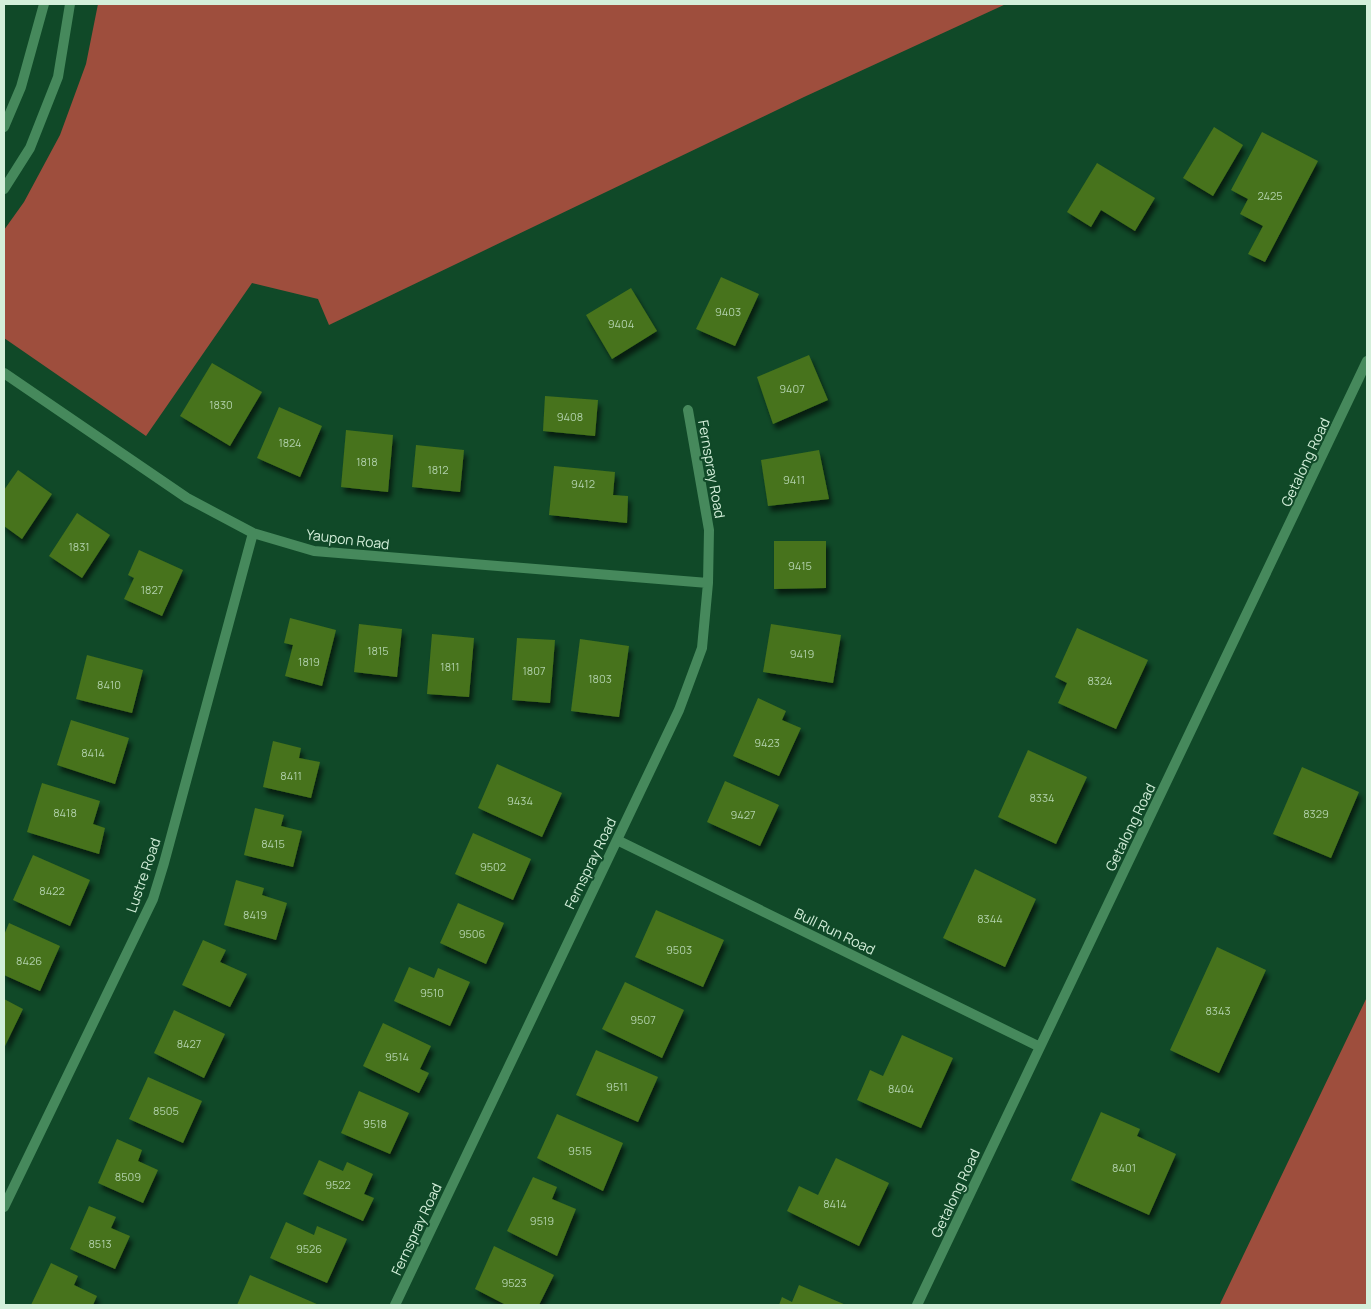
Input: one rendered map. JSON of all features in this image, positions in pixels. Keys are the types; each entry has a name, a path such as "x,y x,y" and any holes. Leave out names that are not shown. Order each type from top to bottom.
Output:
{"street":[{"path":"4,127 21,87 44,4"},
{"path":"4,189 30,148 58,77 70,4"},
{"name":"Getalong Road","path":"917,1305 1367,361"},
{"name":"Yaupon Road","path":"4,373 187,498 253,533 314,551 708,583"},
{"name":"Fernspray Road","path":"395,1305 678,710 702,648 708,583 709,530 688,410"},
{"name":"Lustre Road","path":"4,1206 153,899 253,533"},
{"name":"Bull Run Road","path":"617,840 1040,1047"}],"shaded area":[{"path":"98,4 1006,4 804,97 329,325 318,299 252,283 146,436 4,338 4,230 24,202 60,135 86,64"},
{"path":"1367,997 1367,1305 1220,1305 1220,1304"}],"building":[{"path":"1214,127 1243,145 1213,196 1183,178"},
{"path":"1262,132 1318,161 1265,262 1248,254 1263,226 1240,214 1248,199 1231,190"},
{"path":"1097,163 1155,198 1135,231 1101,210 1091,227 1067,212"},
{"path":"721,277 759,294 735,346 696,329"},
{"path":"631,288 657,331 612,359 586,315"},
{"path":"809,355 828,400 773,424 757,377"},
{"path":"212,363 262,392 230,446 180,416"},
{"path":"545,396 598,400 595,436 543,431"},
{"path":"279,407 322,426 300,477 257,458"},
{"path":"346,430 393,435 388,492 341,487"},
{"path":"416,445 464,450 460,492 412,487"},
{"path":"819,450 829,499 768,506 761,460"},
{"path":"554,466 615,472 613,495 628,496 627,523 549,515"},
{"path":"18,470 52,494 22,539 4,526 4,490"},
{"path":"77,513 110,535 82,578 49,556"},
{"path":"774,541 826,541 826,588 774,589"},
{"path":"139,550 183,570 162,616 124,599 134,578 128,575"},
{"path":"290,618 336,630 322,686 285,676 293,645 284,643"},
{"path":"359,624 402,629 397,677 354,672"},
{"path":"771,624 841,635 833,683 763,672"},
{"path":"1077,628 1148,660 1116,729 1058,703 1067,683 1055,677"},
{"path":"432,634 474,638 469,697 427,694"},
{"path":"517,638 555,640 550,703 512,700"},
{"path":"580,639 629,646 619,717 571,711"},
{"path":"87,655 143,670 132,713 76,699"},
{"path":"758,698 786,711 782,720 801,728 779,776 733,756"},
{"path":"71,720 129,738 115,784 57,765"},
{"path":"273,741 301,748 299,758 320,762 311,798 263,787"},
{"path":"1028,750 1087,777 1056,844 998,817"},
{"path":"497,764 562,793 542,837 478,808"},
{"path":"1302,767 1359,792 1331,858 1273,834"},
{"path":"725,781 779,805 760,846 707,822"},
{"path":"42,783 100,801 93,824 105,828 99,854 27,832"},
{"path":"255,808 284,815 281,826 302,831 293,867 244,855"},
{"path":"473,833 531,859 513,900 455,874"},
{"path":"33,855 90,880 70,926 13,900"},
{"path":"975,869 1036,899 1005,967 943,938"},
{"path":"236,880 264,888 262,895 287,903 276,940 224,925"},
{"path":"458,903 504,923 486,964 440,943"},
{"path":"656,910 724,940 703,987 635,957"},
{"path":"9,923 60,946 40,991 4,975 4,935"},
{"path":"203,940 226,950 220,962 247,974 230,1007 182,985"},
{"path":"1217,947 1266,970 1219,1073 1170,1050"},
{"path":"409,967 434,978 438,968 470,982 450,1026 394,1001"},
{"path":"625,982 684,1010 662,1058 602,1029"},
{"path":"4,999 23,1009 4,1048"},
{"path":"174,1010 225,1034 204,1078 154,1053"},
{"path":"383,1023 431,1046 420,1069 429,1073 419,1093 363,1066"},
{"path":"902,1035 953,1058 921,1128 857,1100 870,1070 883,1076"},
{"path":"596,1050 658,1077 638,1122 576,1095"},
{"path":"148,1077 202,1101 183,1143 129,1119"},
{"path":"359,1091 409,1113 390,1154 341,1133"},
{"path":"1101,1112 1140,1129 1137,1136 1176,1154 1149,1215 1071,1180"},
{"path":"557,1114 623,1143 603,1191 537,1158"},
{"path":"117,1139 142,1150 138,1161 158,1170 143,1203 98,1183"},
{"path":"836,1158 889,1183 859,1246 787,1211 799,1186 818,1195"},
{"path":"319,1160 343,1171 347,1162 373,1174 364,1194 374,1198 363,1221 303,1194"},
{"path":"533,1177 557,1187 552,1199 576,1209 557,1256 507,1231"},
{"path":"89,1206 116,1217 111,1228 130,1236 115,1269 70,1249"},
{"path":"286,1222 314,1235 317,1226 347,1239 327,1283 270,1258"},
{"path":"494,1246 554,1275 539,1305 506,1305 475,1289"},
{"path":"51,1263 78,1276 74,1285 97,1296 93,1305 31,1305"},
{"path":"250,1275 319,1305 237,1305"},
{"path":"799,1285 846,1305 779,1305 782,1297 792,1302"}]}
